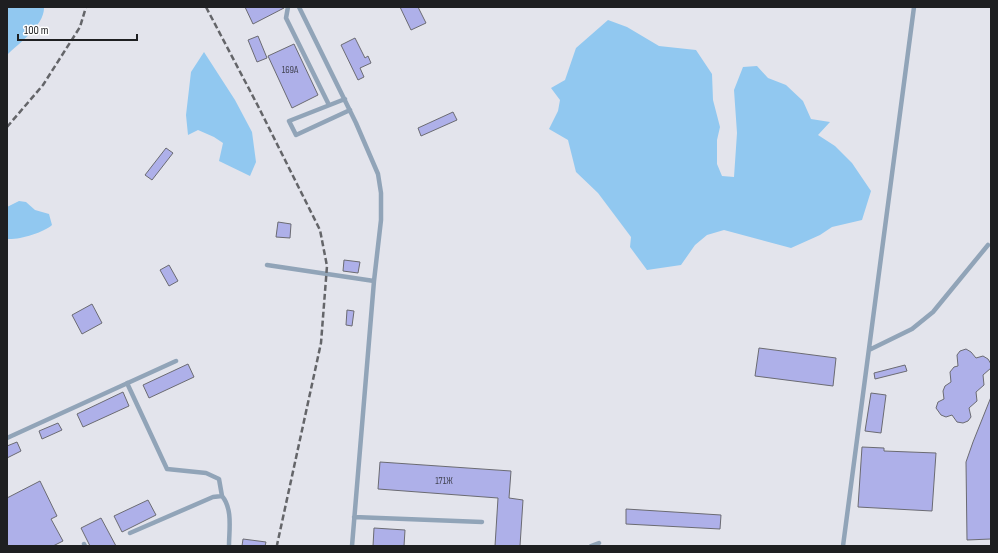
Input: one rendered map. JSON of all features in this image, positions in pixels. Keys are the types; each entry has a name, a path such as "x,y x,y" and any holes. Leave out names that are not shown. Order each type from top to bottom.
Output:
{"lane":[{"path":"288,7 286,18 329,105"},
{"path":"299,7 350,110 378,174 381,193 381,220 374,282 352,546"},
{"path":"843,546 914,7"},
{"path":"345,99 289,121 296,135 350,110"},
{"path":"869,350 912,329 933,312 988,245"},
{"path":"267,265 374,282"},
{"path":"7,438 176,361"},
{"path":"127,383 167,469 206,473 219,480 222,496 227,502 229,512 229,546"},
{"path":"130,533 213,497 222,496"},
{"path":"354,517 482,522"},
{"path":"591,546 599,543"}],"water":[{"path":"7,7 44,7 43,14 36,27 7,55"},
{"path":"608,20 627,27 659,46 696,50 712,74 713,100 720,127 717,140 717,164 722,176 734,177 737,133 734,90 743,67 757,66 768,78 786,85 803,101 811,119 830,122 818,135 835,146 852,163 871,191 862,220 832,227 820,235 791,248 724,230 707,235 695,245 681,265 647,270 630,247 631,237 598,193 576,172 568,140 549,129 558,111 560,100 551,88 565,80 576,48"},
{"path":"204,52 235,100 252,132 256,162 250,176 219,161 223,143 214,137 198,130 188,135 186,115 191,72"},
{"path":"19,201 26,202 35,210 49,214 52,225 43,231 31,235 7,239 7,207"}],"building":[{"path":"245,7 284,7 284,8 253,24"},
{"path":"400,7 418,7 426,23 411,30"},
{"path":"258,36 267,58 257,62 248,40"},
{"path":"355,38 365,58 368,56 371,63 360,68 364,77 358,80 341,45"},
{"path":"294,44 318,95 292,108 268,56"},
{"path":"453,112 457,120 421,136 418,128"},
{"path":"166,148 173,153 152,180 145,175"},
{"path":"278,222 291,224 290,238 276,237"},
{"path":"344,260 360,262 358,273 343,271"},
{"path":"169,265 178,281 169,286 160,270"},
{"path":"92,304 102,323 82,334 72,315"},
{"path":"347,310 354,311 352,326 346,325"},
{"path":"759,348 836,358 833,386 755,376"},
{"path":"966,349 976,358 983,356 988,359 991,364 991,368 983,375 984,385 976,392 977,401 969,408 971,417 968,421 963,423 957,422 952,415 946,417 941,415 936,408 938,402 944,399 943,391 945,386 951,382 950,372 954,367 958,366 957,355 960,351"},
{"path":"188,364 194,377 149,398 143,385"},
{"path":"905,365 907,371 875,379 874,373"},
{"path":"123,392 129,406 83,427 77,414"},
{"path":"871,393 886,395 881,433 865,431"},
{"path":"991,397 991,539 967,540 966,462"},
{"path":"58,423 62,430 42,439 39,431"},
{"path":"17,442 21,451 7,458 7,446"},
{"path":"862,447 884,448 884,451 936,453 932,511 858,507"},
{"path":"380,462 511,471 509,498 523,500 520,546 495,546 498,498 378,489"},
{"path":"40,481 57,516 51,519 63,541 53,546 7,546 7,498"},
{"path":"148,500 156,515 122,532 114,516"},
{"path":"626,509 721,515 720,529 626,524"},
{"path":"101,518 116,546 90,546 81,528"},
{"path":"374,528 405,530 404,546 373,546"},
{"path":"243,539 266,542 265,546 242,546"}],"railway":[{"path":"7,127 43,85 80,27 86,7"},
{"path":"206,7 258,106 320,230 327,266 321,343 277,545"}]}
